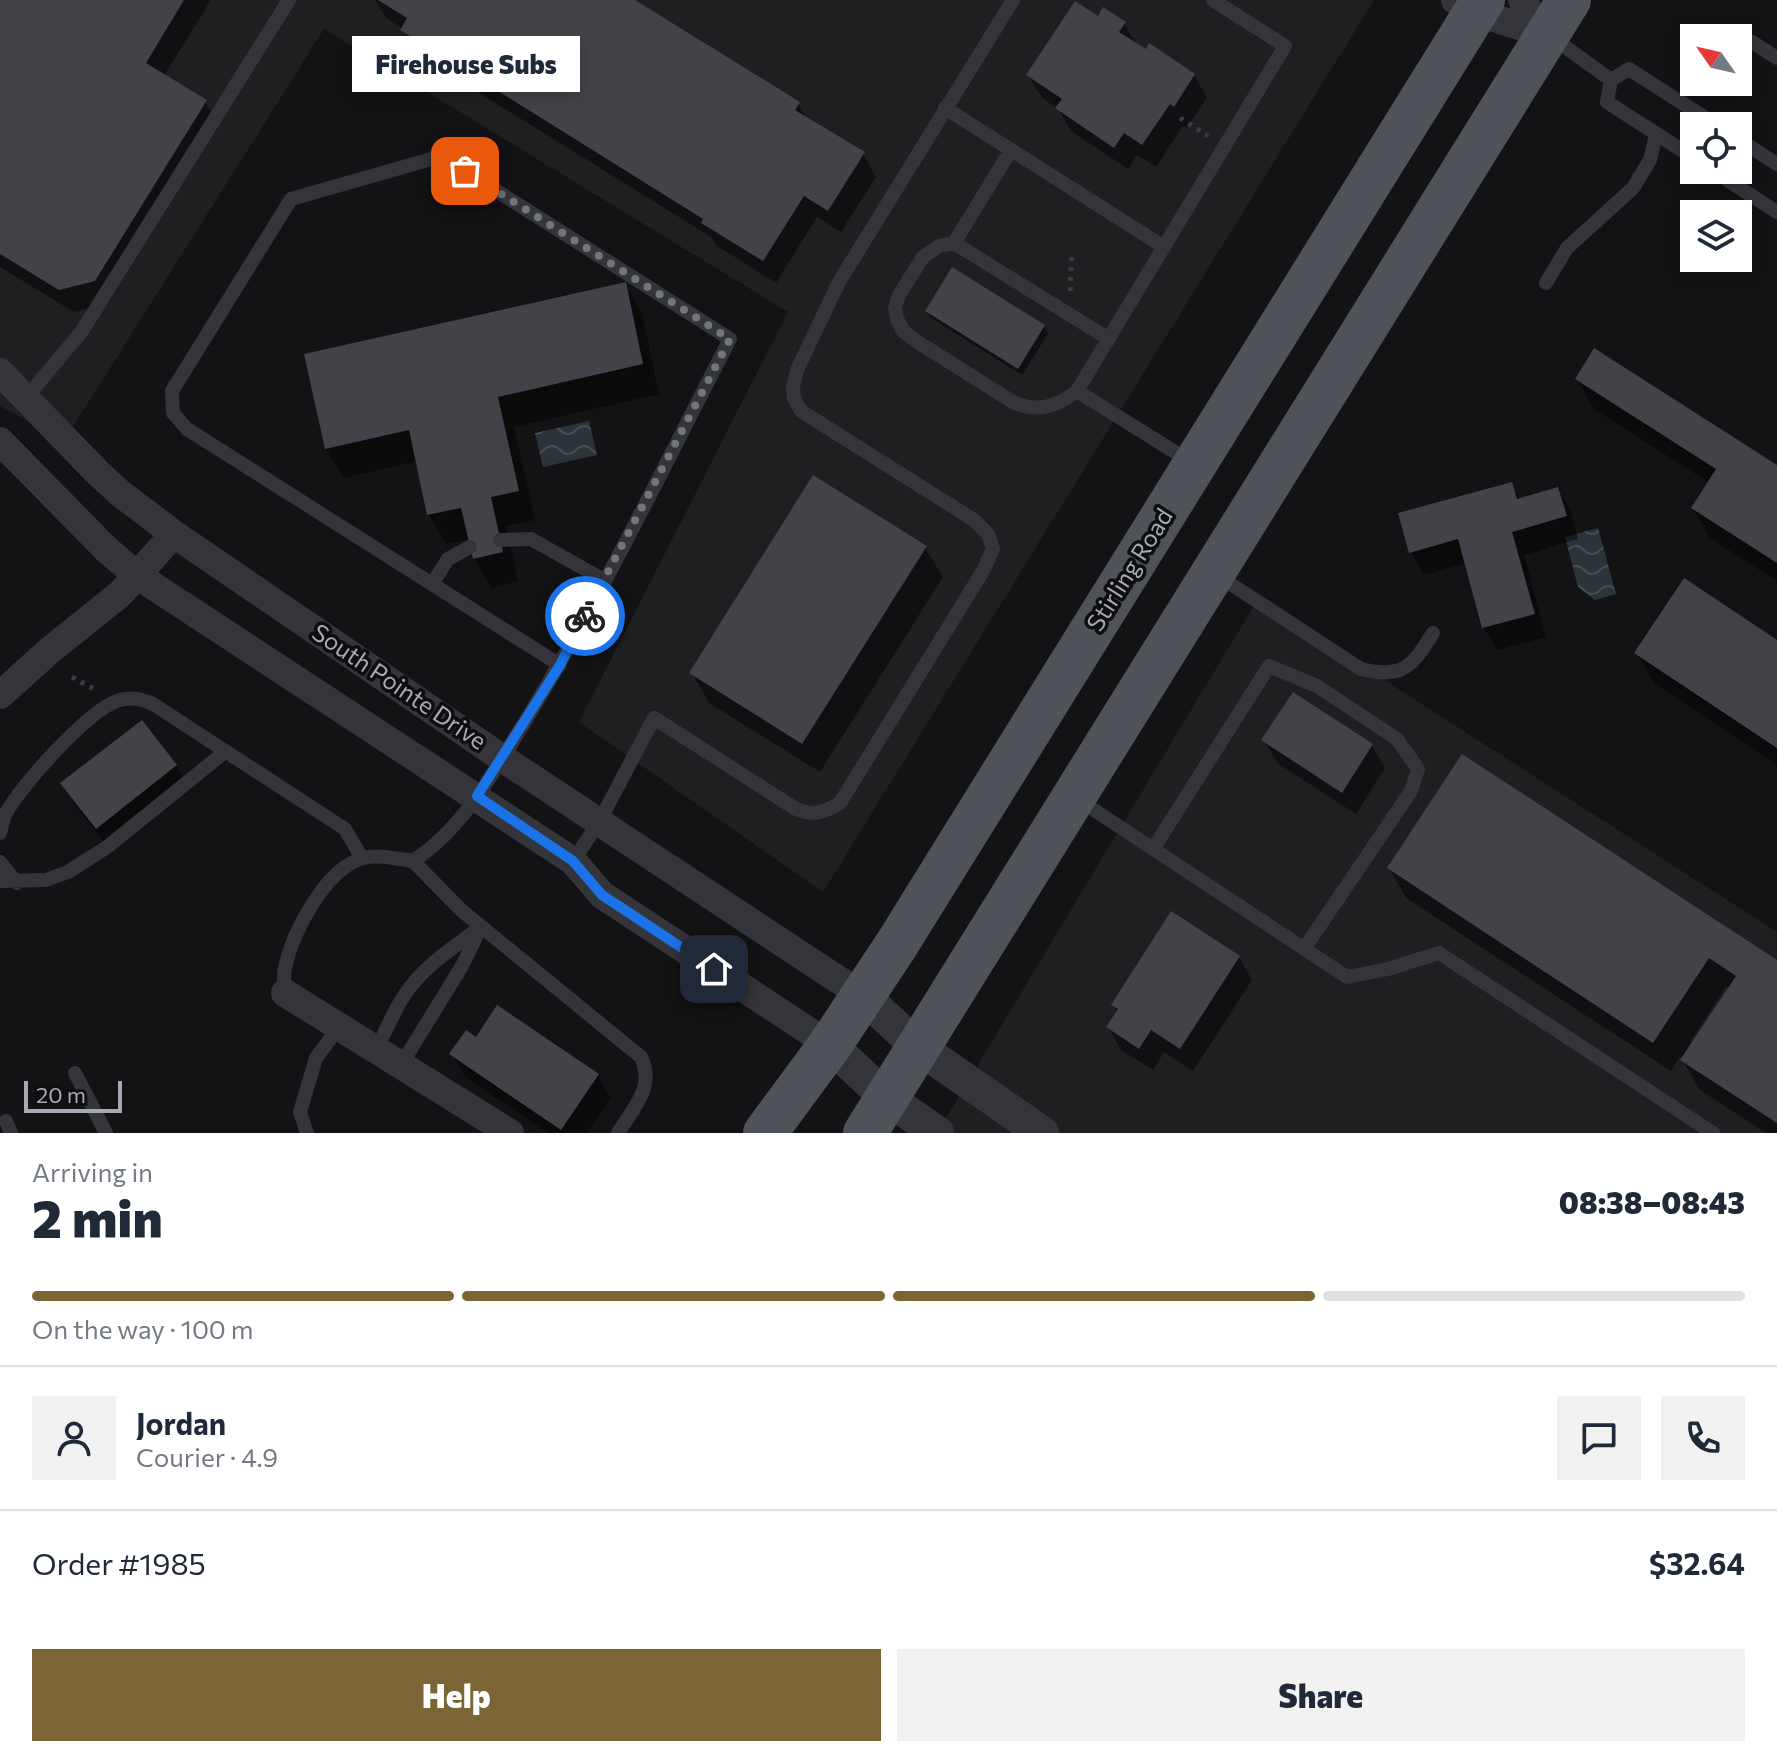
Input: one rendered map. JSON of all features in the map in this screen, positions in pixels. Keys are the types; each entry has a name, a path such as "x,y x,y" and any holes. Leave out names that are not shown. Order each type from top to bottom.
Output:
{"main road":[{"name":"Stirling Road","path":"765,1133 863,996 1195,464 1471,4"},
{"path":"876,1116 1214,572 1546,12"}],"street":[{"path":"1471,4 1546,12"},
{"name":"South Pointe Drive","path":"0,372 121,494 174,534 502,758 863,996"},
{"name":"South Pointe Drive","path":"0,441 96,539 138,576 573,861 602,895 830,1045"},
{"path":"0,695 138,576 174,534"},
{"path":"285,993 510,1133"},
{"path":"863,996 918,1047 1042,1133"},
{"path":"830,1045 876,1116 937,1133"}],"lane":[{"path":"25,399 82,331 289,0"},
{"path":"573,861 599,822 654,718 796,809 812,815 840,803 983,571 993,549 988,534 974,520 801,411 794,398 793,387 797,370 839,282 1013,0"},
{"path":"1109,339 954,243 939,246 923,257 899,295 895,308 903,331 1000,394 1029,409 1046,408 1064,401 1077,391 1109,339 1285,46 1213,0"},
{"path":"1546,12 1611,80"},
{"path":"1752,42 1777,58"},
{"path":"1680,149 1607,102 1611,80 1629,69 1696,112"},
{"path":"945,108 1164,247"},
{"path":"1546,283 1567,248 1633,188 1650,160 1656,134"},
{"path":"1752,148 1777,164"},
{"path":"954,243 1011,150"},
{"path":"413,861 434,847 477,796 560,665 730,339 442,156 291,199 172,391 173,413 187,429 560,665"},
{"path":"1734,184 1777,212"},
{"path":"1077,391 1195,464"},
{"path":"500,540 531,539 604,580"},
{"path":"432,584 448,559 470,547"},
{"path":"1214,572 1361,669 1381,674 1406,668 1420,654 1433,633"},
{"path":"1153,849 1269,666 1317,686 1397,739 1418,769 1411,791 1304,949"},
{"path":"0,833 3,816 69,738 89,718 115,701 129,698 153,704 345,829 362,858"},
{"path":"0,881 46,880 68,872 107,847 226,751"},
{"path":"1074,796 1347,977 1388,969 1439,953 1713,1133"},
{"path":"285,993 284,971 304,917 323,889 343,868 362,858 413,861 481,927 641,1057 648,1080 618,1133"},
{"path":"0,862 17,883"},
{"path":"376,1050 401,999 420,975 481,927"},
{"path":"401,1065 462,966 481,927"},
{"path":"307,1133 300,1112 316,1058 339,1027"},
{"path":"75,1073 106,1133"}],"path":[{"path":"1180,118 1208,136"},
{"path":"1070,296 1072,252"},
{"path":"72,677 98,692"}],"shaded area":[{"path":"0,0 1374,0 823,892 579,722 788,312 324,29 64,441 0,406"},
{"path":"1258,599 1777,932 1777,1133 937,1133"}],"water":[{"path":"589,421 597,455 543,467 535,433"},
{"path":"1598,528 1616,594 1595,600 1578,587 1565,537"}],"building":[{"path":"0,0 184,0 146,63 207,100 95,281 59,290 0,254"},
{"path":"378,0 635,0 800,102 795,110 865,152 828,211 804,196 763,261 701,223 703,219 400,30 407,18"},
{"path":"1075,1 1098,16 1103,7 1126,22 1119,32 1146,49 1149,43 1195,74 1174,107 1170,104 1142,145 1124,133 1114,148 1055,108 1062,99 1026,75"},
{"path":"952,267 1045,325 1018,369 925,311"},
{"path":"626,282 643,364 498,397 519,491 491,497 503,552 473,559 461,508 427,515 409,430 325,449 304,354"},
{"path":"1594,348 1777,465 1777,563 1691,508 1716,469 1575,379"},
{"path":"813,475 927,546 802,744 689,673"},
{"path":"1512,482 1517,499 1558,487 1567,516 1512,532 1535,614 1482,628 1458,539 1409,553 1398,513"},
{"path":"1684,578 1777,640 1777,748 1634,653"},
{"path":"1293,692 1373,744 1342,793 1261,740"},
{"path":"142,720 177,765 96,829 60,783"},
{"path":"1462,754 1777,960 1777,1123 1680,1060 1736,976 1709,958 1653,1043 1387,868"},
{"path":"1171,911 1240,956 1180,1049 1151,1030 1139,1049 1106,1027 1118,1009 1111,1005"},
{"path":"497,1005 599,1074 561,1130 449,1054 466,1030 476,1037"}],"way so far":[{"path":"465,171 730,339 585,616"}],"place":[{"name":"Firehouse Subs","path":"465,171"}],"route":[{"path":"585,616 560,665 477,796 573,861 602,895 714,969"}]}
